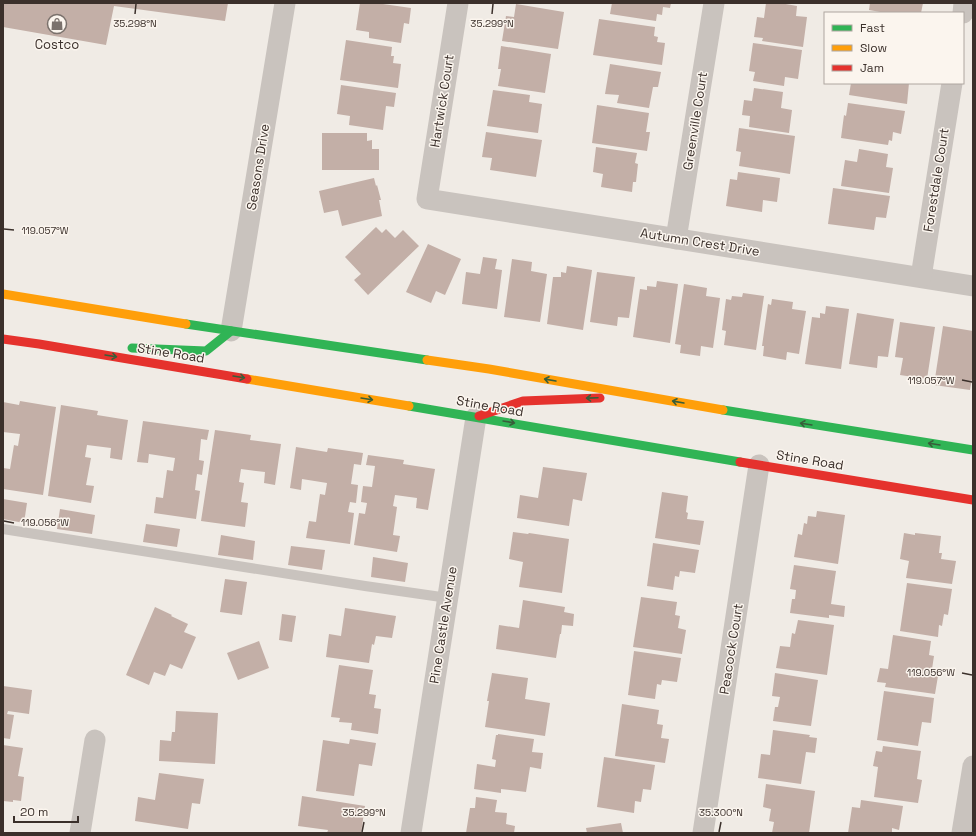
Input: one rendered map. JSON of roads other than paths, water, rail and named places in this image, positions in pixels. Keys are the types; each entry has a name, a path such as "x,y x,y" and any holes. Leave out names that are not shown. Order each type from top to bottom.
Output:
{"main road":[{"path":"3,294 231,331 489,369 772,418 973,450"},
{"path":"126,347 206,351 231,331"},
{"name":"Stine Road","path":"3,339 973,500"},
{"path":"39,344 110,347"},
{"path":"476,417 523,401 645,396"}],"street":[{"name":"Seasons Drive","path":"231,331 286,3"},
{"name":"Hartwick Court","path":"427,199 458,3"},
{"name":"Greenville Court","path":"676,239 714,3"},
{"name":"Forestdale Court","path":"921,277 952,84"},
{"name":"Autumn Crest Drive","path":"427,199 973,286"},
{"name":"Pine Castle Avenue","path":"411,833 476,417"},
{"name":"Peacock Court","path":"703,833 759,465"},
{"path":"80,833 95,740"},
{"path":"962,833 973,766"}],"lane":[{"path":"3,529 448,598"}],"place":[{"name":"Costco","path":"57,24"}]}
